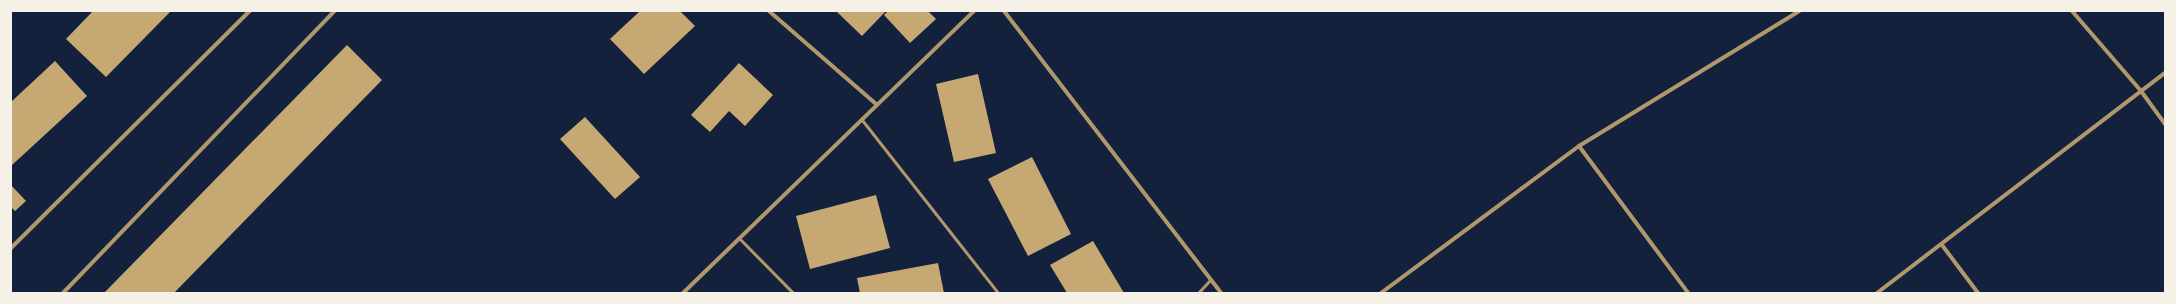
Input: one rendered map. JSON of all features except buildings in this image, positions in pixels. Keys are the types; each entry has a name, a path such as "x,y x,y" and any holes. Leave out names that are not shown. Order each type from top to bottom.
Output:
{"street":[{"path":"11,248 250,11"},
{"path":"64,293 334,11"},
{"path":"769,11 876,105"},
{"path":"683,293 974,11"},
{"path":"1004,11 1221,293"},
{"path":"1381,293 1579,146 1799,11"},
{"path":"2072,11 2141,91 2165,124"},
{"path":"1877,293 1942,245 2165,73"},
{"path":"1579,146 1688,293"},
{"path":"1942,245 1978,293"}],"lane":[{"path":"862,120 998,293"},
{"path":"740,238 793,293"},
{"path":"1198,293 1210,280"}]}
